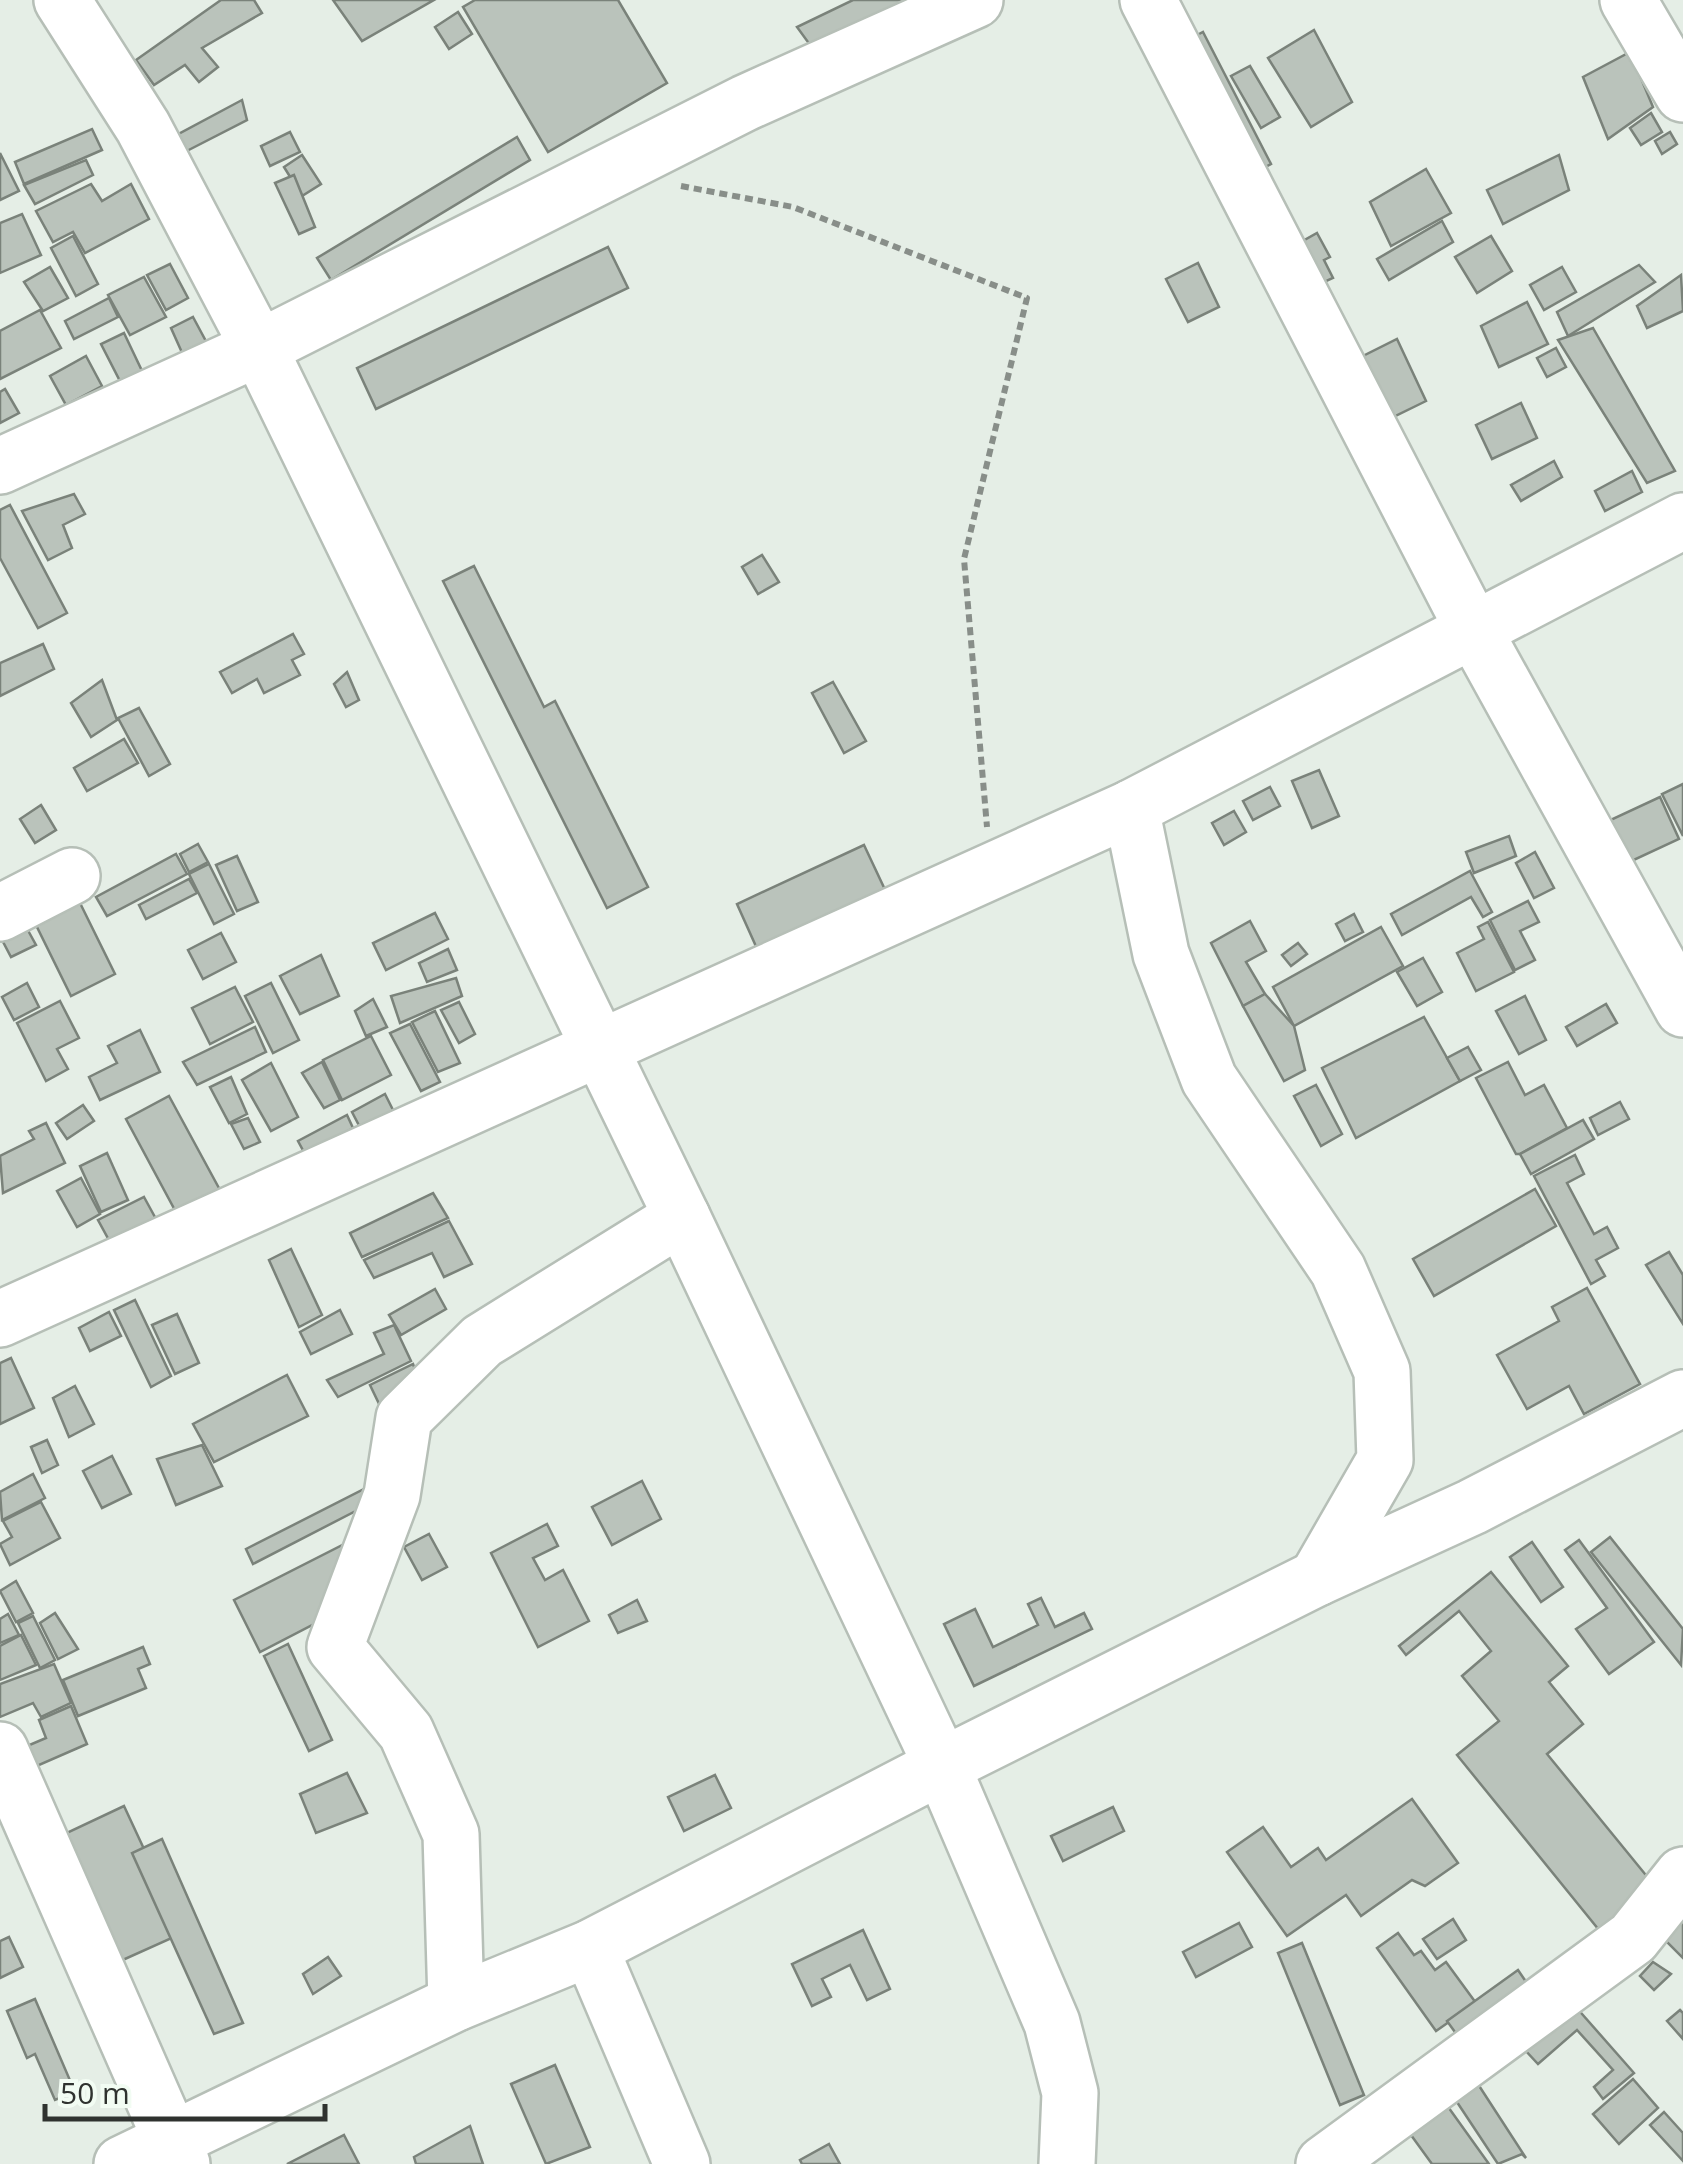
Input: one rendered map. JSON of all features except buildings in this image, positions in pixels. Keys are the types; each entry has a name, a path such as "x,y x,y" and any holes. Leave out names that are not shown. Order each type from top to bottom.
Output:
{"street":[{"path":"62,0 143,127 259,348 682,1217 942,1766 1052,2023 1070,2092 1067,2164"},
{"path":"0,466 259,348 745,103 975,0"},
{"path":"1148,0 1472,627 1683,1009"},
{"path":"1628,0 1683,94"},
{"path":"6,1301 600,1048 1132,808 1472,627 1683,521"},
{"path":"1132,808 1162,954 1210,1079 1338,1270 1382,1371 1385,1460 1317,1578"},
{"path":"0,914 72,876"},
{"path":"456,2003 452,1834 406,1732 336,1647 392,1495 404,1418 482,1340 682,1217"},
{"path":"122,2164 178,2153 456,2003 590,1948 942,1766 1317,1578 1472,1507 1683,1398"},
{"path":"0,1750 178,2153"},
{"path":"1324,2164 1633,1938 1683,1875"},
{"path":"590,1948 682,2164"}],"path":[{"path":"607,172 793,207 1027,298 964,559 988,844"}]}
